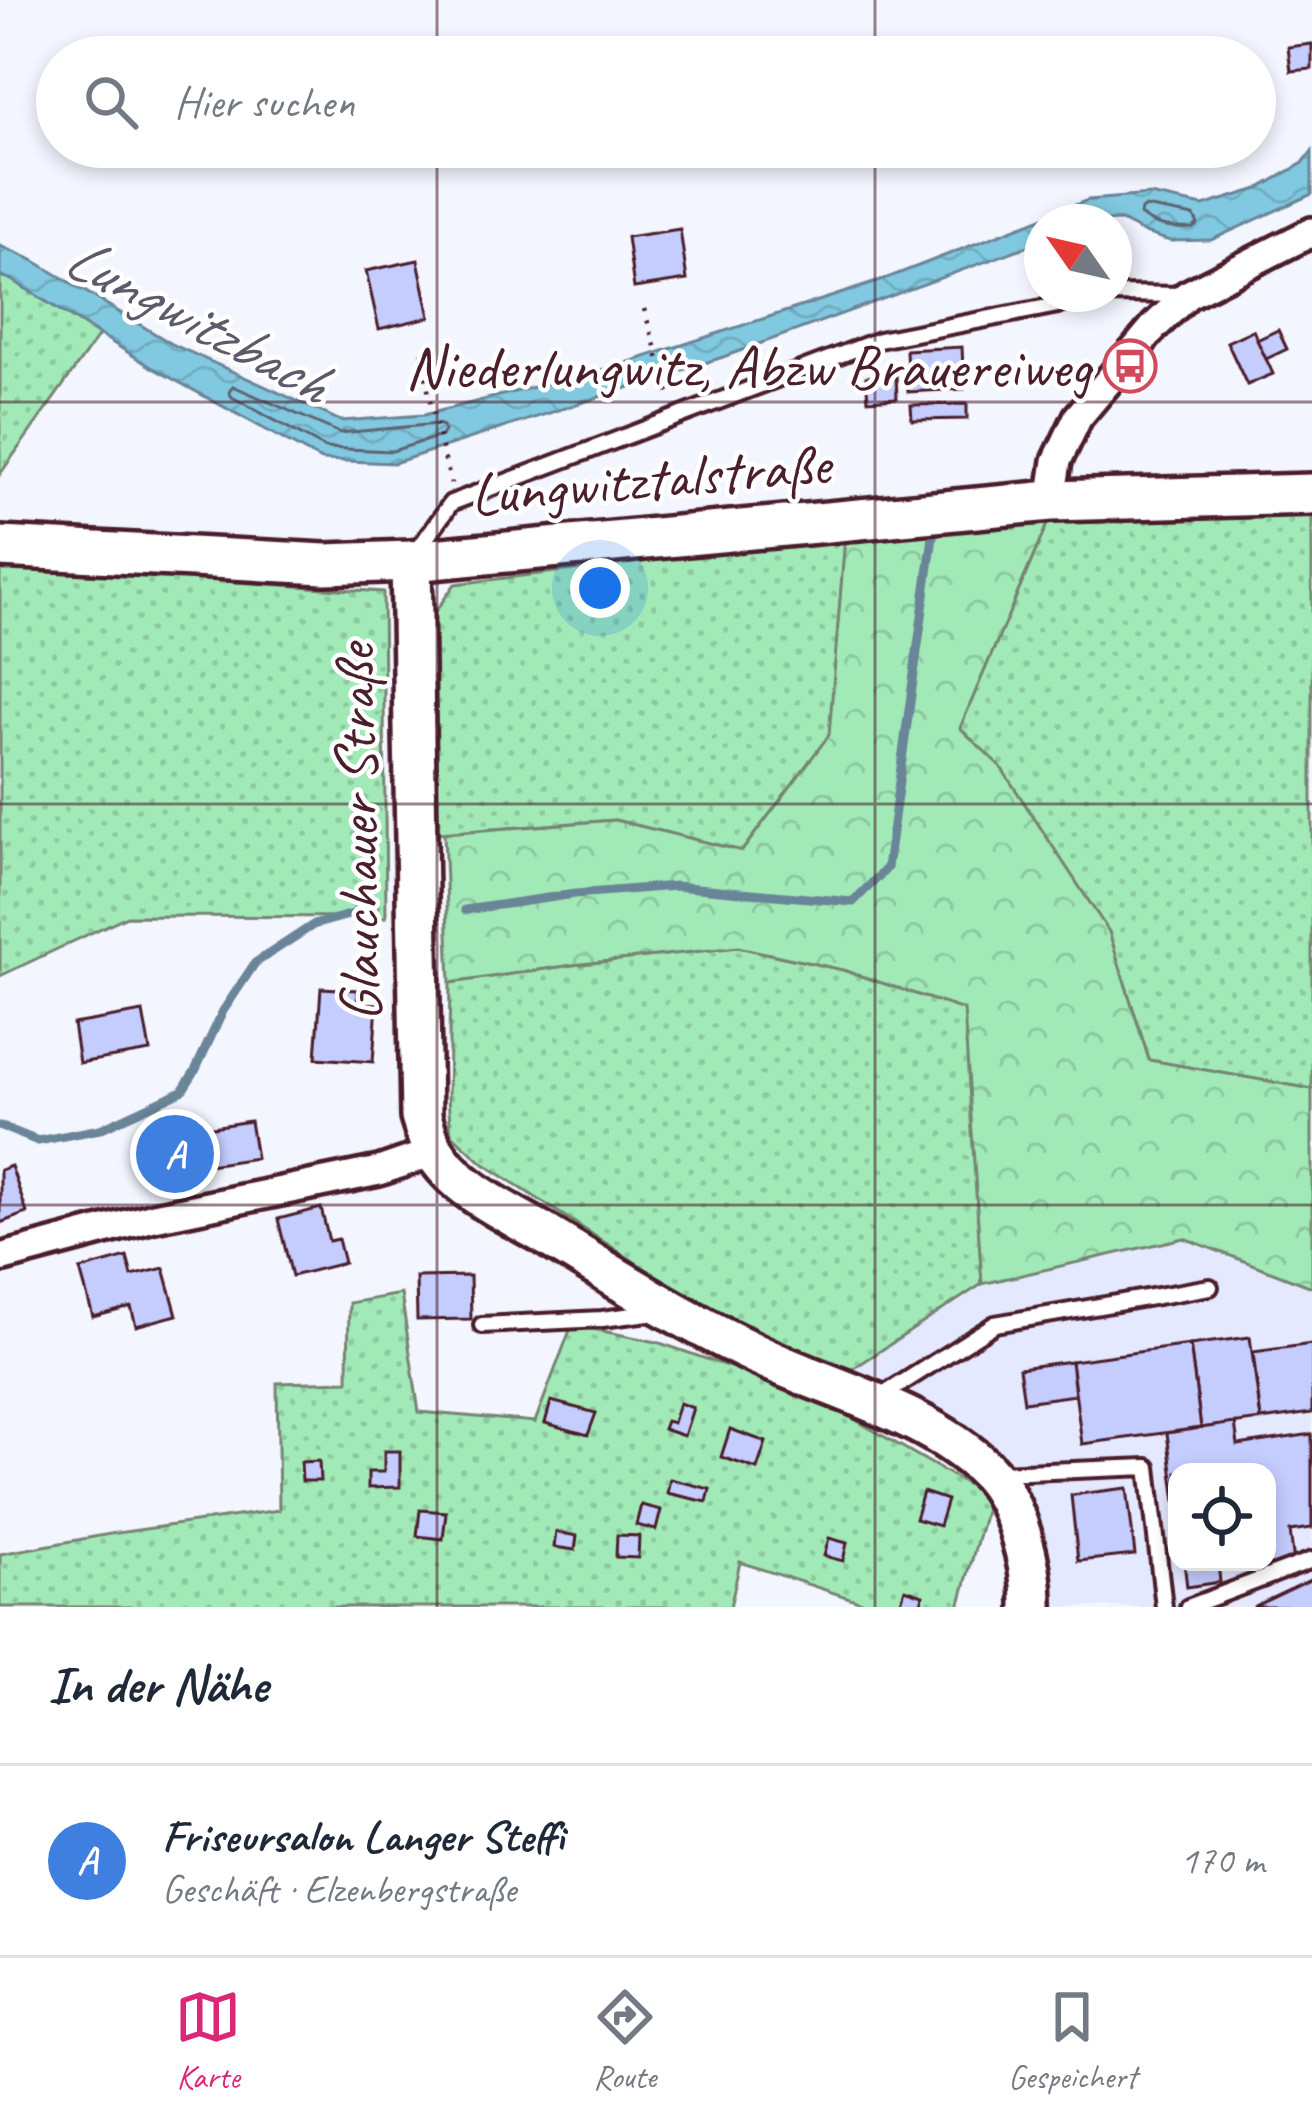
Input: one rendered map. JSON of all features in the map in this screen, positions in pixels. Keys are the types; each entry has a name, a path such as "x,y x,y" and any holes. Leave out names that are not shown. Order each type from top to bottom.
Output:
{"street":[{"name":"Glauchauer Straße","path":"1051,501 1057,460 1078,417 1154,327 1187,295 1312,232"},
{"name":"Lungwitztalstraße","path":"0,547 325,564 1051,501 1312,494"},
{"name":"Glauchauer Straße","path":"411,560 421,1117 434,1152"},
{"path":"0,1258 154,1217 380,1171 434,1152 463,1184 665,1307 767,1360 947,1438 991,1474 1021,1530 1032,1607"}],"lane":[{"name":"Glauchauer Straße","path":"411,560 451,503 879,340 1114,294 1187,295"},
{"path":"871,1403 995,1324 1210,1287"},
{"path":"482,1325 651,1314 665,1307"},
{"path":"991,1474 1148,1467 1165,1607"},
{"path":"1188,1607 1312,1560"}],"path":[{"path":"644,308 670,396"},
{"path":"422,353 444,462"}],"shaded area":[{"path":"1184,1238 1312,1287 1312,1607 1032,1607 991,1474 829,1384 982,1284"}],"green space":[{"path":"0,276 99,335 0,474"},
{"path":"1312,516 1312,1089 1149,1060 1109,932 960,728 1048,522"},
{"path":"1048,522 960,728 1000,766 1109,932 1149,1060 1312,1089 1312,1287 1184,1238 982,1284 964,1010 843,970 738,947 450,983 444,833 615,820 742,851 829,735 845,538"},
{"path":"845,538 830,735 742,851 615,820 438,833 435,612 455,584"},
{"path":"0,566 383,592 386,917 127,916 0,976"},
{"path":"738,947 843,970 965,1010 982,1284 845,1374 698,1303 484,1164 451,1134 450,983"},
{"path":"401,1294 419,1412 535,1422 572,1325 657,1342 814,1396 989,1497 959,1607 877,1607 740,1562 730,1607 0,1607 0,1554 279,1510 277,1383 348,1381 349,1303"}],"water":[{"path":"1312,151 1312,194 1211,240 1170,241 1145,233 1132,226 1132,204 1078,204 1150,195 1203,206 1258,189 1303,163"},
{"path":"1024,225 1024,248 723,357 394,463 321,460 153,368 0,276 0,246 33,260 172,344 341,421 424,415 620,365 877,282"}],"building":[{"path":"1312,44 1312,69 1291,71 1288,47"},
{"path":"680,229 687,280 634,288 627,237"},
{"path":"418,260 430,317 379,329 366,271"},
{"path":"1253,330 1273,374 1247,385 1227,342"},
{"path":"1278,330 1287,349 1266,359 1257,340"},
{"path":"962,347 964,389 908,392 906,350"},
{"path":"896,375 897,398 868,400 866,377"},
{"path":"967,404 967,419 912,420 911,405"},
{"path":"321,988 358,990 357,1003 377,1004 373,1062 316,1058"},
{"path":"143,1012 150,1051 79,1063 73,1024"},
{"path":"250,1121 256,1158 188,1168 190,1183 170,1186 162,1135"},
{"path":"11,1166 27,1213 0,1223 0,1170"},
{"path":"321,1208 329,1241 338,1239 344,1263 292,1276 278,1219"},
{"path":"127,1257 132,1276 164,1268 177,1315 136,1326 131,1307 93,1317 80,1270"},
{"path":"470,1276 471,1319 417,1320 416,1277"},
{"path":"1250,1337 1261,1420 1201,1428 1190,1345"},
{"path":"1312,1344 1312,1413 1261,1420 1253,1352"},
{"path":"1190,1345 1201,1428 1082,1444 1071,1361"},
{"path":"1071,1361 1075,1395 1024,1402 1019,1368"},
{"path":"551,1401 596,1413 588,1435 545,1423"},
{"path":"679,1403 693,1408 684,1436 663,1429 666,1421 673,1423"},
{"path":"1235,1423 1238,1445 1312,1434 1312,1528 1290,1531 1294,1562 1276,1564 1276,1463 1171,1463 1167,1433"},
{"path":"730,1429 766,1442 757,1469 721,1457"},
{"path":"384,1451 400,1451 400,1487 368,1488 368,1472 384,1472"},
{"path":"319,1461 320,1481 302,1481 301,1462"},
{"path":"670,1479 710,1489 707,1502 667,1493"},
{"path":"1127,1488 1135,1555 1078,1561 1071,1495"},
{"path":"923,1492 947,1500 939,1526 915,1519"},
{"path":"641,1505 661,1510 656,1530 636,1525"},
{"path":"420,1510 446,1512 443,1539 417,1536"},
{"path":"556,1532 577,1536 575,1550 554,1547"},
{"path":"617,1535 639,1536 638,1558 616,1557"},
{"path":"829,1538 847,1543 843,1561 824,1556"},
{"path":"1185,1571 1219,1571 1220,1582 1187,1587"},
{"path":"1312,1579 1312,1607 1253,1607"},
{"path":"905,1589 923,1595 920,1607 900,1605"}],"waterway":[{"path":"465,910 675,886 853,902 887,868 933,537"},
{"path":"0,1126 38,1141 100,1129 182,1091 223,1011 255,963 313,925 374,908"}],"place":[{"name":"Niederlungwitz, Abzw Brauereiweg","path":"1130,366"},
{"name":"Friseursalon Langer Steffi","path":"175,1154"}],"water label":[{"name":"Lungwitzbach","path":"198,318"}]}
